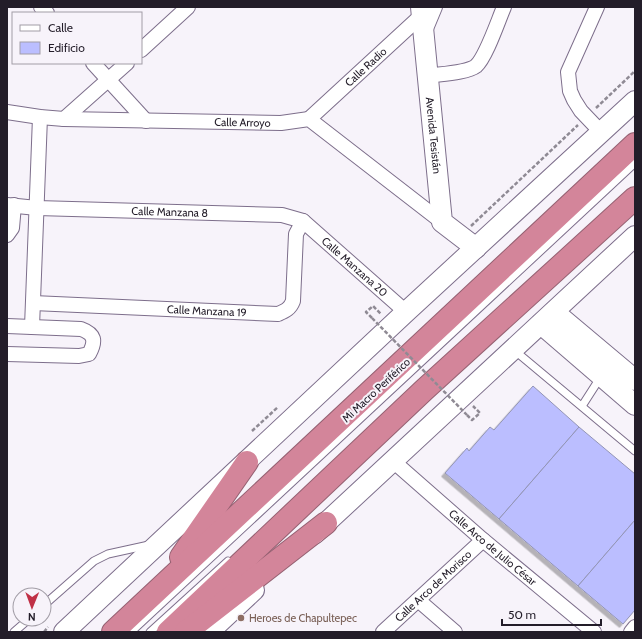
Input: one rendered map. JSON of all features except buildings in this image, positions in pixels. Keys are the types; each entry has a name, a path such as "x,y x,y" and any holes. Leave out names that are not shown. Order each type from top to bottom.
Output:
{"highway":[{"path":"113,632 635,144"},
{"path":"168,632 632,196"},
{"path":"156,593 246,462"},
{"path":"186,632 326,523"}],"main road":[{"name":"Avenida Tesistán","path":"426,10 423,36 442,222"},
{"path":"64,632 635,100"},
{"path":"442,222 476,248"},
{"path":"209,632 635,236"},
{"path":"547,318 602,376 635,405"},
{"path":"547,318 635,380"}],"street":[{"path":"142,49 188,7"},
{"path":"427,76 475,67 482,58 504,7"},
{"path":"597,7 568,72 570,91 574,100 581,111 601,132"},
{"name":"Calle Radio","path":"309,119 426,10"},
{"path":"93,64 146,121"},
{"path":"64,119 126,64"},
{"name":"Calle Arroyo","path":"7,112 64,119 146,121 280,123 309,119"},
{"path":"32,327 40,117"},
{"path":"309,119 442,222"},
{"path":"7,235 12,228 10,205"},
{"name":"Calle Manzana 8","path":"10,205 37,208 282,215 303,220"},
{"name":"Calle Manzana 19","path":"33,303 278,314 291,306 293,301 296,234 303,220"},
{"name":"Calle Manzana 20","path":"303,220 406,312"},
{"path":"7,326 81,329 89,332 93,338 93,346 89,354 79,356 7,354"},
{"name":"Calle Arco de Julio César","path":"393,461 483,540 594,632"},
{"name":"Calle Arco de Morisco","path":"383,632 483,540"},
{"path":"418,600 455,632"},
{"path":"631,632 635,627"}],"lane":[{"name":"Mi Macro Periférico","path":"131,632 635,163"},
{"path":"372,429 632,196"},
{"path":"513,349 635,451"},
{"path":"582,406 602,376"},
{"path":"52,599 94,561 108,554 162,541"},
{"path":"150,632 232,557"}],"path":[{"path":"372,318 467,415"}],"place":[{"name":"Heroes de Chapultepec","path":"241,618"}]}
